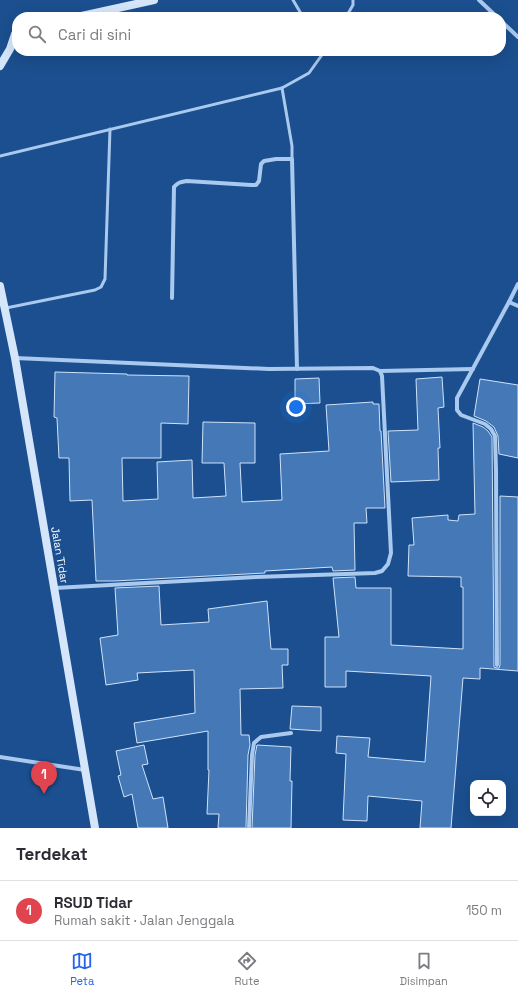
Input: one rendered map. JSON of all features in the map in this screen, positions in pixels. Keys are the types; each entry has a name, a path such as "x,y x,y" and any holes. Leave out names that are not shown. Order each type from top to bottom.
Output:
{"main road":[{"path":"100,12 154,0"},
{"path":"0,66 12,43"},
{"path":"0,56 10,49"},
{"name":"Jalan Tidar","path":"0,286 15,358 95,828"}],"street":[{"path":"479,0 492,12"},
{"path":"506,26 518,37"},
{"path":"172,298 174,188 176,185 180,182 187,181 256,185 259,181 261,164 264,161 292,159 297,369"},
{"path":"498,664 495,436 491,429 485,424 461,415 456,404 457,398 518,284"},
{"path":"509,302 518,306"},
{"path":"15,358 261,369 374,368 380,371 473,369"},
{"path":"54,588 256,577 375,573 382,571 388,564 390,553 383,383 380,371"},
{"path":"249,828 252,755 254,743 261,737 291,733"},
{"path":"0,757 86,770"}],"lane":[{"path":"293,0 300,12"},
{"path":"349,12 353,5 352,0"},
{"path":"0,156 282,88 309,73 321,56"},
{"path":"282,88 292,146 292,159"},
{"path":"4,309 95,290 101,286 105,279 110,129"}],"building":[{"path":"55,372 189,376 188,424 161,423 161,458 122,458 123,501 158,499 157,462 192,460 193,498 226,496 224,463 202,463 203,422 255,423 255,463 240,463 242,502 282,500 280,454 329,451 326,405 373,402 373,404 379,404 385,508 366,508 367,523 354,523 355,570 333,571 332,567 265,571 265,573 96,581 92,500 70,501 69,458 59,458 57,418 54,417"},
{"path":"442,377 444,407 438,408 440,448 438,448 439,480 391,482 388,431 418,430 416,379"},
{"path":"319,378 320,403 295,404 295,379"},
{"path":"480,379 518,385 518,458 499,454 498,436 494,427 486,421 474,416"},
{"path":"473,423 483,427 492,437 494,667 497,668 499,668 500,665 500,496 518,497 518,671 480,668 480,679 463,678 451,828 420,828 422,801 368,796 367,821 343,820 346,754 336,753 337,736 370,738 368,757 425,762 431,676 346,671 346,687 325,687 325,637 339,637 333,578 355,577 356,588 391,588 391,645 463,649 463,587 461,587 461,577 408,576 409,545 414,545 412,518 448,515 448,520 458,521 459,515 475,514"},
{"path":"159,586 161,625 209,622 208,609 267,601 271,649 288,649 288,665 282,665 283,688 240,689 241,735 249,735 250,745 248,755 246,828 218,828 219,814 207,814 209,770 208,731 137,743 134,723 195,713 194,670 137,673 138,680 106,685 100,638 118,635 115,588"},
{"path":"292,706 321,707 321,731 290,729"},
{"path":"144,745 148,764 142,765 153,799 163,797 168,828 138,828 132,794 124,797 118,776 121,775 116,751"},
{"path":"257,745 291,747 291,828 252,828 255,755"}],"place":[{"name":"RSUD Tidar","path":"44,794"}]}
